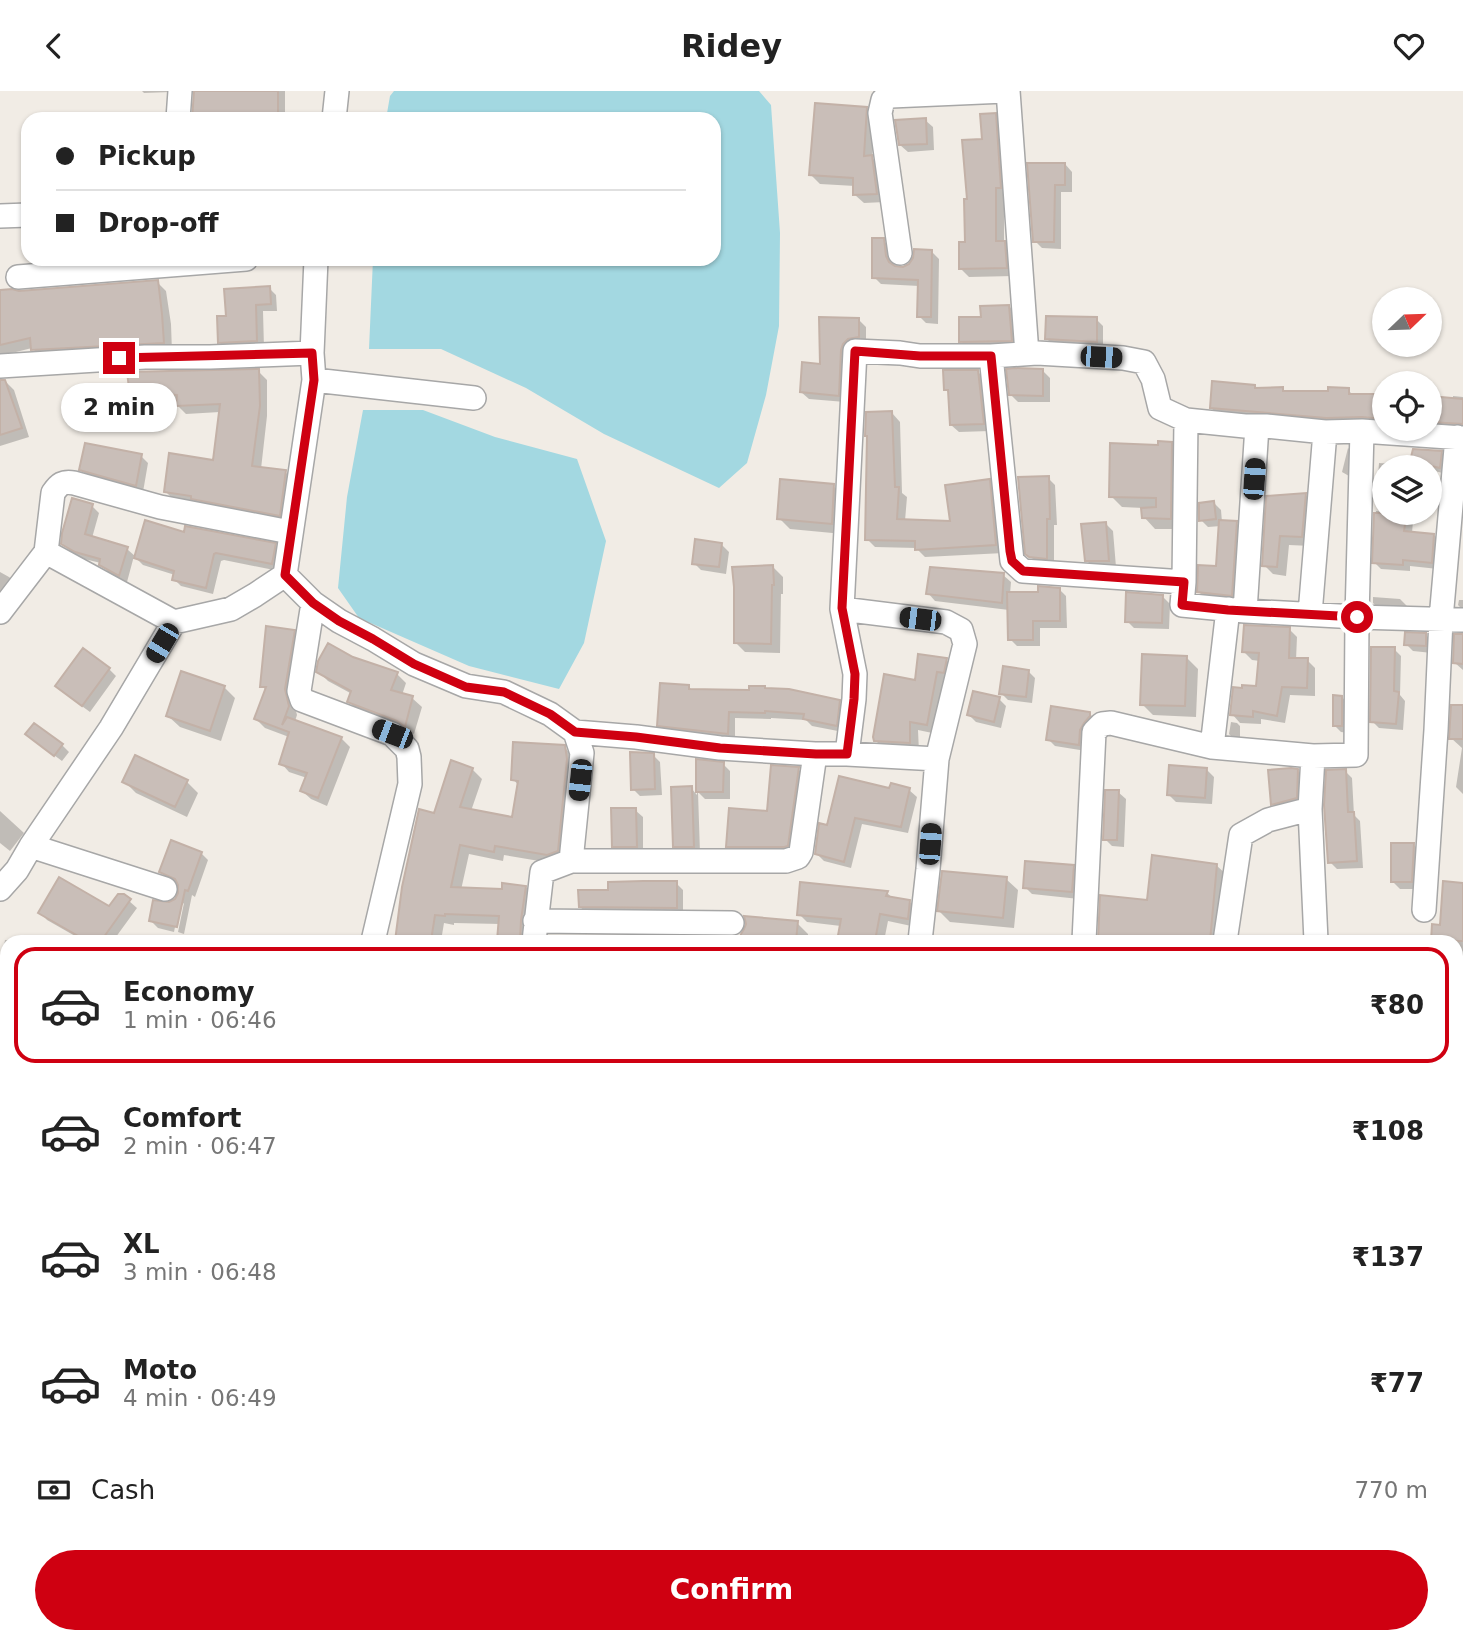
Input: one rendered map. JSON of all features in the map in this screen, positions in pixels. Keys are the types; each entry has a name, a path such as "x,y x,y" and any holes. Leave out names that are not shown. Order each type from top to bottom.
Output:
{"street":[{"path":"178,112 180,91"},
{"path":"335,112 337,91"},
{"path":"900,253 880,113 883,100 891,96 1007,91 1027,354"},
{"path":"0,216 21,215"},
{"path":"18,277 128,266"},
{"path":"46,552 174,622 231,609 285,575 314,380 312,353 316,266"},
{"path":"847,754 855,674 842,608 855,351 920,356 1027,354 1123,358 1144,362 1153,379 1160,408 1186,420 1325,432 1362,431 1460,437 1452,619 1436,730 1424,910"},
{"path":"0,366 145,356 210,357 312,353"},
{"path":"991,356 1012,561 1023,571 1184,582"},
{"path":"314,380 474,398"},
{"path":"1186,420 1182,605 1357,617 1452,619"},
{"path":"1212,747 1237,610 1257,426"},
{"path":"1084,935 1094,732 1102,724 1111,723 1212,747 1312,756 1356,755 1362,431"},
{"path":"1310,614 1325,432"},
{"path":"0,612 46,552 53,493 65,481 160,507 290,532"},
{"path":"285,575 313,603 339,621 414,664 466,687 504,692 550,714 575,732 720,748 937,759"},
{"path":"313,603 299,691 302,700 392,734 407,749 409,757 410,784 374,935"},
{"path":"842,608 946,622 961,630 965,644 937,759 921,935"},
{"path":"0,890 8,864 31,846 111,728 174,622"},
{"path":"571,860 582,754 575,732"},
{"path":"732,923 534,932 542,872 571,860 794,859 801,852 816,754"},
{"path":"1312,756 1310,809 1316,935"},
{"path":"1225,935 1241,835 1268,820 1310,809"},
{"path":"31,846 165,889"}],"water":[{"path":"394,91 759,91 771,105 780,233 779,326 766,395 747,463 719,488 604,434 526,388 441,349 369,349 373,266 721,266 721,112 387,112 390,96"},
{"path":"363,410 423,410 495,437 577,459 606,541 584,643 559,689 469,666 359,618 338,588 347,497"}],"building":[{"path":"194,91 278,91 278,112 192,112"},
{"path":"815,103 867,107 864,156 872,155 877,194 853,195 853,178 809,175"},
{"path":"996,113 1001,188 996,188 996,241 1005,241 1007,268 959,269 959,242 965,242 964,199 967,199 962,140 982,139 980,114"},
{"path":"926,118 927,144 899,145 895,120"},
{"path":"1027,163 1065,163 1065,185 1055,185 1054,242 1033,242"},
{"path":"872,238 884,238 886,256 895,266 903,267 909,264 914,249 932,250 931,317 917,317 918,280 872,278"},
{"path":"158,280 164,343 31,350 30,338 0,345 0,290 19,291"},
{"path":"270,286 271,304 256,305 257,341 218,343 217,316 226,316 224,289"},
{"path":"1009,305 1012,341 959,342 959,317 981,317 980,306"},
{"path":"1046,316 1097,317 1097,342 1045,339"},
{"path":"819,317 859,318 859,337 848,339 841,350 839,396 800,392 802,362 820,364"},
{"path":"259,369 260,406 252,466 286,470 280,516 164,492 169,453 213,460 220,404 176,406 177,395 153,392 150,410 132,412 127,372"},
{"path":"1006,369 1043,369 1043,396 1009,395"},
{"path":"943,370 978,370 984,424 950,425 948,390 944,390"},
{"path":"0,380 5,380 22,428 0,435"},
{"path":"1212,381 1255,385 1255,388 1283,387 1283,391 1328,391 1328,387 1349,388 1349,394 1372,394 1372,418 1326,418 1210,408"},
{"path":"1442,397 1463,399 1463,424 1442,423"},
{"path":"892,411 895,487 899,487 897,519 950,521 945,485 990,479 996,545 915,550 915,541 865,540 866,412"},
{"path":"1158,441 1172,442 1171,519 1142,518 1141,508 1156,507 1156,498 1109,497 1110,443 1158,445"},
{"path":"85,443 142,454 136,486 79,470"},
{"path":"1413,449 1442,451 1442,455 1412,455"},
{"path":"1049,476 1047,559 1029,557 1025,554 1018,477"},
{"path":"780,479 834,484 832,524 777,519"},
{"path":"1306,493 1302,537 1280,536 1277,567 1262,566 1266,496"},
{"path":"72,498 93,504 85,534 128,547 119,576 99,565 100,559 75,552 61,544"},
{"path":"1214,501 1216,519 1199,521 1199,503"},
{"path":"145,520 184,532 185,526 276,543 272,564 216,553 206,588 172,580 174,571 134,558"},
{"path":"1219,520 1237,521 1232,596 1197,592 1198,565 1216,566"},
{"path":"1106,522 1109,561 1085,561 1081,524"},
{"path":"1374,525 1405,525 1404,531 1434,534 1432,563 1403,560 1403,565 1372,563"},
{"path":"695,539 722,543 719,567 692,564"},
{"path":"773,565 771,644 734,643 732,567"},
{"path":"930,567 1004,573 1002,603 926,594"},
{"path":"1038,586 1060,588 1060,621 1033,621 1033,640 1008,640 1007,592 1038,592"},
{"path":"1126,592 1163,595 1162,623 1125,622"},
{"path":"1244,625 1290,627 1289,658 1308,658 1307,688 1282,687 1277,716 1253,711 1253,717 1230,715 1233,687 1256,686 1259,653 1242,652"},
{"path":"266,626 295,630 285,689 289,706 282,725 287,717 342,737 318,798 300,791 307,773 279,764 289,732 254,719 266,687 260,687"},
{"path":"1405,632 1426,633 1426,646 1404,645"},
{"path":"1454,634 1463,634 1463,664 1453,663"},
{"path":"328,643 353,657 398,672 391,690 413,696 405,727 397,721 347,702 351,691 316,672 318,661"},
{"path":"1371,647 1395,647 1394,691 1399,692 1396,724 1370,722"},
{"path":"83,648 110,668 82,706 55,686"},
{"path":"918,654 947,658 944,673 937,672 927,725 910,722 910,743 874,741 884,674 915,680"},
{"path":"1142,654 1187,656 1185,706 1140,705"},
{"path":"1003,666 1029,670 1026,697 999,694"},
{"path":"181,671 225,686 210,731 166,716"},
{"path":"660,683 689,685 689,689 749,690 749,686 765,686 840,700 837,726 803,719 804,714 765,711 729,712 728,734 657,726"},
{"path":"973,691 1000,697 994,722 967,715"},
{"path":"1333,695 1342,696 1342,726 1333,726"},
{"path":"1451,705 1463,705 1463,739 1449,739"},
{"path":"1051,706 1090,712 1080,730 1079,745 1046,740"},
{"path":"34,723 63,744 54,756 25,734"},
{"path":"513,742 565,745 567,759 558,851 547,855 495,846 494,852 460,845 451,887 502,889 502,883 526,886 520,935 497,935 499,916 445,914 435,915 432,935 396,935 402,887 419,809 434,813 451,760 473,768 460,807 512,817 518,781 511,780"},
{"path":"630,752 654,753 655,789 631,790"},
{"path":"135,755 188,780 175,807 122,782"},
{"path":"696,759 724,762 723,792 696,792"},
{"path":"771,765 799,767 788,846 726,847 729,808 767,811"},
{"path":"1169,765 1207,768 1205,798 1167,795"},
{"path":"1298,769 1297,798 1271,805 1268,770"},
{"path":"1346,769 1348,812 1354,812 1357,861 1328,863 1324,805 1326,770"},
{"path":"839,776 889,788 891,783 910,788 901,827 855,818 844,862 815,854 819,823 827,825"},
{"path":"692,786 694,847 673,847 671,787"},
{"path":"1105,790 1119,790 1117,840 1103,840"},
{"path":"611,808 636,808 637,847 612,847"},
{"path":"171,840 202,852 188,891 185,890 177,927 149,921 153,900 169,902 175,899 178,893 175,879 159,872"},
{"path":"1391,843 1414,843 1412,882 1391,882"},
{"path":"1152,855 1217,864 1211,935 1098,935 1100,895 1147,900"},
{"path":"1025,861 1074,865 1072,892 1023,888"},
{"path":"942,871 1007,877 1003,918 937,911"},
{"path":"59,877 109,906 118,894 124,894 131,899 105,935 76,935 38,913"},
{"path":"677,881 677,908 579,907 578,890 608,890 608,882"},
{"path":"1443,881 1463,883 1463,935 1431,935 1432,924 1440,925"},
{"path":"800,882 888,891 886,896 910,900 908,919 880,914 876,935 838,935 841,919 797,915"},
{"path":"744,916 798,921 797,935 741,935 746,924"}],"route":[{"path":"119,358 312,353 314,380 285,575 313,603 339,621 414,664 466,687 504,692 550,714 575,732 720,748 847,754 855,674 842,608 855,351 920,356 991,356 1010,551 1012,561 1023,571 1184,582 1182,605 1357,617"}]}
